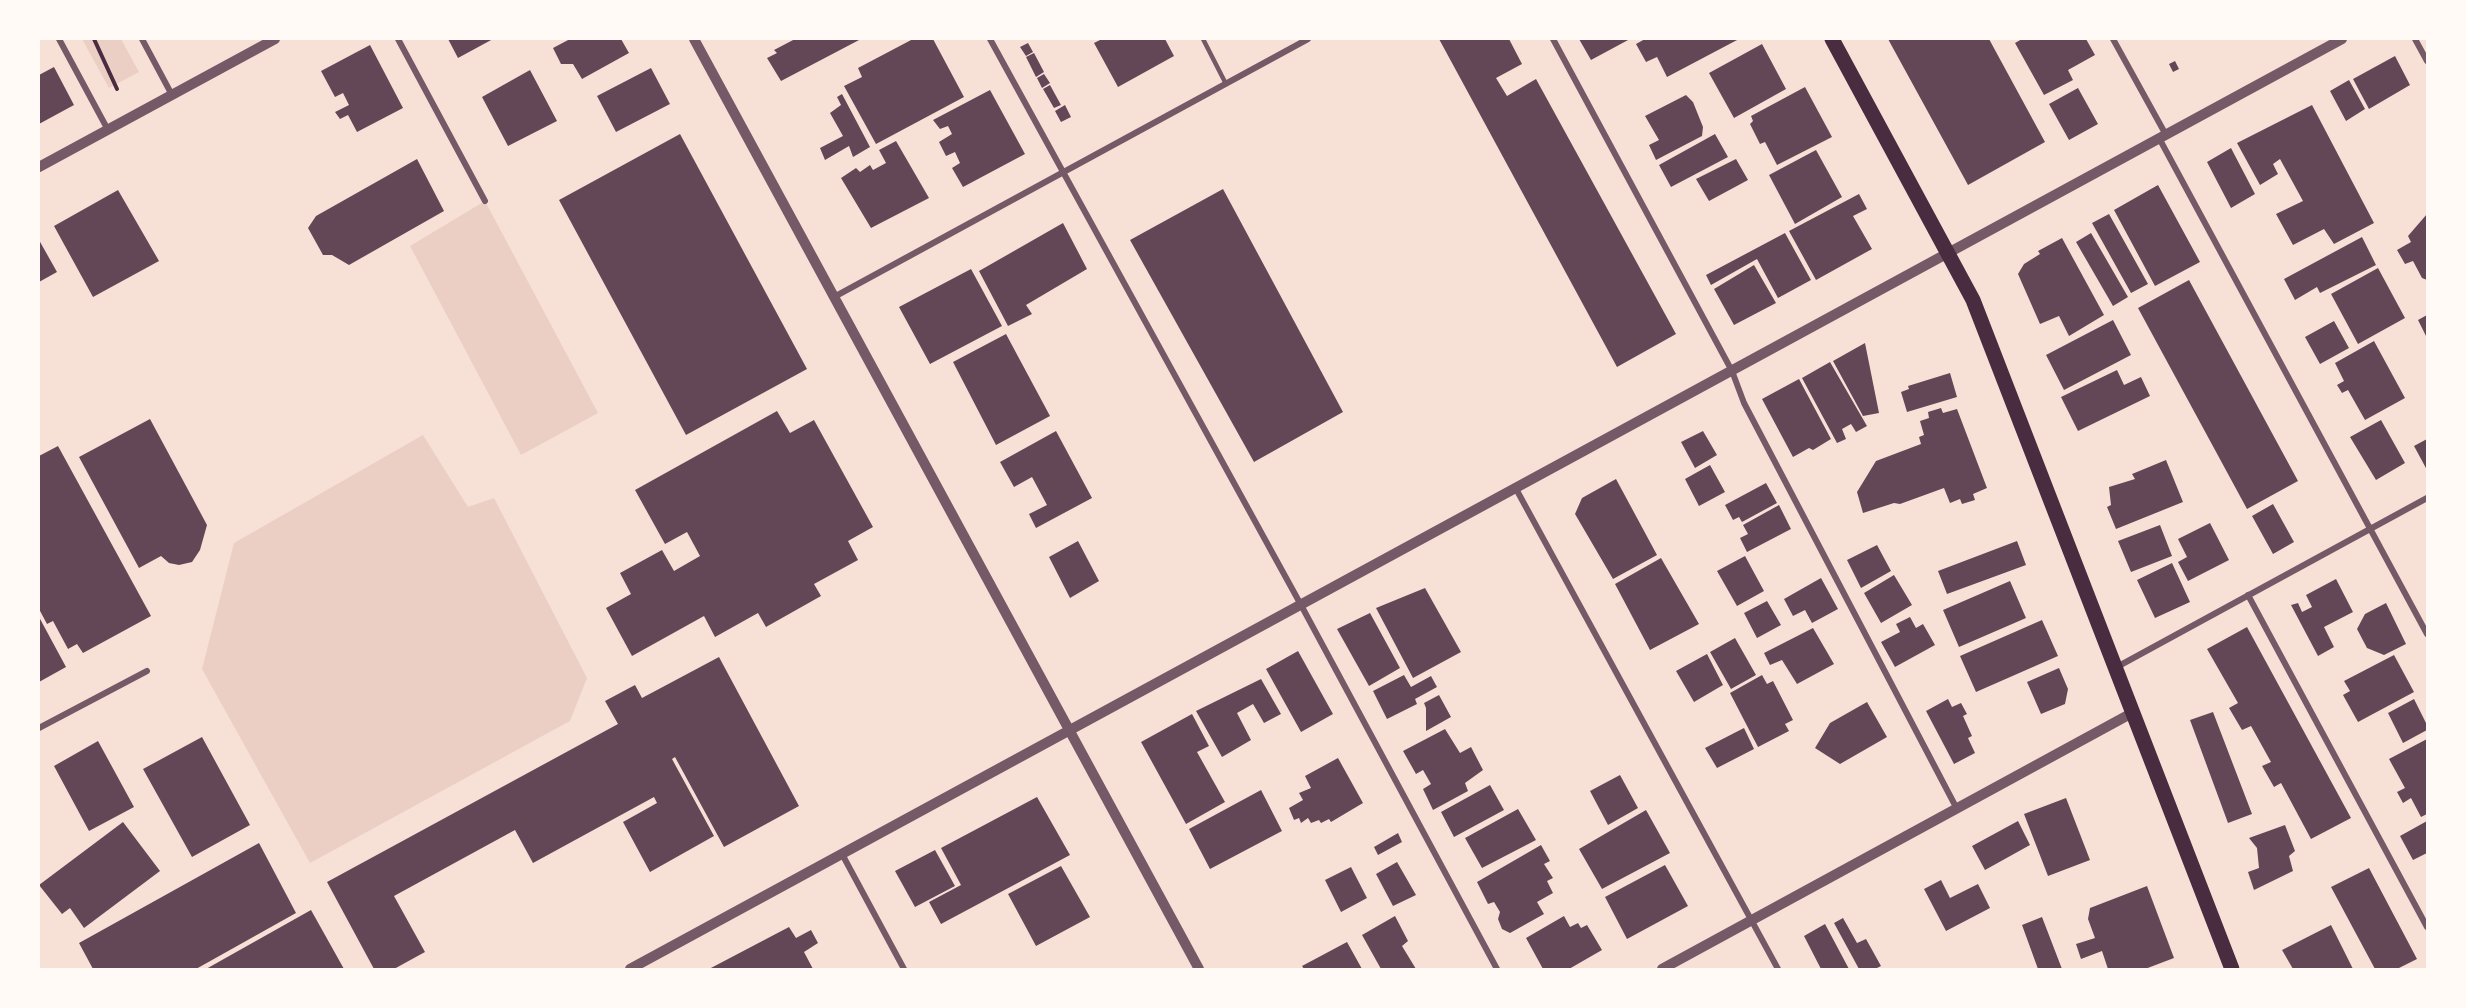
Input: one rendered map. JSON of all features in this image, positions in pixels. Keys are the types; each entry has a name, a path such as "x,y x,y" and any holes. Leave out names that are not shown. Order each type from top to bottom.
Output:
{"main road":[{"path":"1832,39 1973,300 2232,969"}],"street":[{"path":"58,39 108,130"},
{"path":"142,39 172,95"},
{"path":"39,167 275,39"},
{"path":"398,39 485,201"},
{"path":"694,39 1200,969"},
{"path":"990,39 1497,969"},
{"path":"834,297 1308,39"},
{"path":"1552,39 1732,371 1744,403 1957,808"},
{"path":"2114,39 2162,137 2427,634"},
{"path":"630,969 2342,39"},
{"path":"2415,39 2427,61"},
{"path":"1515,488 1778,969"},
{"path":"2115,668 2427,498"},
{"path":"2248,595 2427,927"},
{"path":"39,728 147,671"},
{"path":"1662,969 2132,713"},
{"path":"842,854 904,969"}],"lane":[{"path":"1203,39 1226,84"}],"path":[{"path":"94,39 117,89"}],"shaded area":[{"path":"82,39 121,39 139,72 109,88"},
{"path":"485,201 598,413 521,455 410,246"},
{"path":"423,435 468,507 494,498 587,678 570,721 310,863 202,669 234,543"}],"building":[{"path":"448,39 493,39 458,58"},
{"path":"570,39 621,39 629,53 582,79 573,64 561,64 553,48"},
{"path":"795,39 861,39 781,81 767,58 777,53 774,50"},
{"path":"913,39 933,39 964,97 876,144 844,86 862,77 858,68"},
{"path":"1102,39 1165,39 1174,56 1118,87 1094,43"},
{"path":"1439,39 1509,39 1522,64 1496,78 1507,96 1536,79 1676,334 1617,367"},
{"path":"1579,39 1630,39 1591,60"},
{"path":"1645,39 1739,39 1667,77 1657,57 1646,62 1636,44"},
{"path":"1888,39 1989,39 2045,142 1968,185"},
{"path":"2022,39 2086,39 2095,55 2068,70 2073,80 2044,95 2015,43"},
{"path":"1028,43 1033,52 1026,56 1020,47"},
{"path":"1762,44 1786,89 1734,118 1709,73"},
{"path":"370,45 403,108 357,132 348,115 340,119 335,112 349,105 343,93 335,97 321,71"},
{"path":"1034,53 1044,72 1036,77 1026,57"},
{"path":"2395,56 2410,85 2369,109 2353,79"},
{"path":"2175,61 2179,69 2173,72 2169,64"},
{"path":"54,67 74,105 39,124 39,75"},
{"path":"651,68 670,104 616,132 597,96"},
{"path":"530,70 557,121 508,146 482,97"},
{"path":"1044,74 1050,83 1042,88 1037,78"},
{"path":"2349,80 2365,109 2346,121 2330,91"},
{"path":"1050,85 1061,105 1054,108 1043,89"},
{"path":"1805,87 1832,137 1777,165 1765,142 1760,144 1750,124 1753,121 1751,116"},
{"path":"2078,88 2098,124 2069,140 2049,104"},
{"path":"990,90 1025,154 963,187 952,168 960,163 955,152 946,156 939,142 952,134 948,126 940,129 933,120"},
{"path":"842,94 870,147 853,157 849,146 825,160 820,148 843,136 830,113 841,105 837,97"},
{"path":"1686,95 1693,102 1703,127 1702,136 1656,160 1649,145 1659,140 1645,116"},
{"path":"1065,105 1071,117 1061,122 1055,111"},
{"path":"2312,105 2374,223 2334,244 2324,229 2293,245 2276,214 2303,201 2280,159 2273,164 2278,174 2260,185 2237,143"},
{"path":"680,134 807,369 686,435 559,200"},
{"path":"1715,134 1728,157 1671,187 1659,165"},
{"path":"896,141 929,198 871,228 841,178 856,168 860,172 870,165 873,170 886,163 879,150"},
{"path":"2231,148 2255,194 2231,208 2207,162"},
{"path":"1816,150 1842,197 1795,224 1769,175"},
{"path":"417,159 444,211 349,265 332,255 323,255 308,228 316,216"},
{"path":"1736,159 1748,180 1709,201 1696,179"},
{"path":"2158,185 2200,262 2155,286 2114,210"},
{"path":"1223,189 1343,412 1254,462 1130,240"},
{"path":"118,190 159,261 93,297 54,226"},
{"path":"1859,194 1867,209 1853,216 1872,249 1816,280 1789,231"},
{"path":"2109,214 2148,284 2131,293 2092,223"},
{"path":"2427,214 2427,280 2422,278 2413,261 2405,264 2397,250 2411,242 2408,236"},
{"path":"1063,223 1087,269 1026,305 1032,314 1008,326 979,271"},
{"path":"1785,233 1811,280 1778,298 1757,259 1711,285 1706,275"},
{"path":"2091,233 2128,297 2113,306 2076,242"},
{"path":"2362,237 2376,265 2320,293 2317,287 2295,300 2284,279"},
{"path":"2062,238 2104,315 2069,336 2059,316 2040,324 2018,274 2024,264 2040,254 2038,251"},
{"path":"39,240 57,272 39,282"},
{"path":"1754,265 1776,303 1734,325 1714,289"},
{"path":"2378,268 2405,318 2358,344 2331,294"},
{"path":"971,269 1002,326 930,364 899,307"},
{"path":"2189,280 2298,481 2247,509 2138,308"},
{"path":"2427,315 2427,338 2418,320"},
{"path":"2113,320 2131,355 2064,390 2046,355"},
{"path":"2334,321 2349,348 2320,364 2305,337"},
{"path":"1006,334 1050,416 996,445 953,362"},
{"path":"2374,341 2405,398 2365,420 2348,390 2342,393 2337,385 2344,381 2335,363"},
{"path":"1865,343 1879,413 1863,416 1833,361"},
{"path":"1830,362 1867,426 1856,432 1851,424 1842,429 1846,439 1837,443 1802,378"},
{"path":"2117,370 2124,385 2141,377 2150,396 2078,431 2061,397"},
{"path":"1950,373 1957,397 1907,412 1901,392 1909,389 1908,386"},
{"path":"1799,379 1831,439 1813,450 1809,448 1793,457 1762,399"},
{"path":"1941,408 1943,413 1957,409 1987,488 1973,494 1975,500 1962,504 1960,499 1950,503 1944,488 1900,504 1894,503 1863,513 1857,492 1876,461 1921,444 1919,437 1924,435 1920,421 1929,418 1928,412"},
{"path":"777,411 790,433 814,420 873,527 848,541 858,560 814,584 821,596 766,627 758,613 715,637 704,616 632,656 606,608 631,594 620,573 662,550 674,571 700,556 687,532 665,544 635,490"},
{"path":"150,419 207,525 200,550 192,562 179,565 169,563 161,556 139,568 79,457"},
{"path":"2381,420 2405,463 2376,480 2350,437"},
{"path":"1056,431 1092,498 1036,528 1029,514 1047,505 1032,477 1014,487 1000,462"},
{"path":"1703,431 1717,455 1695,468 1681,442"},
{"path":"2427,439 2427,470 2414,446"},
{"path":"58,446 151,616 83,653 77,644 68,649 53,621 47,624 39,609 39,456"},
{"path":"2166,460 2183,502 2116,529 2107,507 2111,505 2109,487 2135,479 2132,474"},
{"path":"1710,465 1725,492 1699,506 1685,479"},
{"path":"1616,479 1657,555 1613,579 1575,514 1582,498"},
{"path":"1766,483 1777,503 1742,522 1739,517 1733,520 1725,505"},
{"path":"2273,504 2294,542 2273,554 2252,516"},
{"path":"1779,505 1791,529 1747,552 1740,538 1748,534 1743,525"},
{"path":"2210,523 2229,560 2188,581 2178,562 2187,557 2178,539"},
{"path":"2160,525 2172,556 2131,572 2118,541"},
{"path":"1078,541 1099,581 1070,598 1049,557"},
{"path":"2017,541 2026,565 1947,594 1938,571"},
{"path":"1877,545 1891,571 1861,588 1847,560"},
{"path":"1745,556 1764,591 1737,606 1717,571"},
{"path":"1661,558 1699,624 1650,650 1615,584"},
{"path":"2172,563 2190,602 2155,618 2137,580"},
{"path":"1894,575 1912,605 1881,623 1864,593"},
{"path":"1821,578 1838,609 1812,623 1805,610 1793,616 1784,599"},
{"path":"2336,579 2353,612 2324,627 2334,647 2318,656 2291,605 2298,603 2302,612 2312,607 2306,595"},
{"path":"2010,581 2026,618 1959,647 1943,610"},
{"path":"1425,588 1461,652 1413,678 1376,608"},
{"path":"1767,601 1781,625 1757,638 1744,613"},
{"path":"2386,603 2406,644 2384,655 2367,648 2357,629 2365,614"},
{"path":"1370,613 1400,668 1369,686 1337,629"},
{"path":"39,617 66,667 39,682"},
{"path":"1910,617 1916,628 1923,624 1935,645 1895,667 1881,642 1900,632 1896,624"},
{"path":"2042,620 2058,656 1976,692 1960,656"},
{"path":"2247,627 2351,818 2311,839 2281,783 2274,787 2262,766 2271,762 2251,726 2242,730 2229,708 2238,703 2207,649"},
{"path":"1813,628 1834,664 1797,684 1782,660 1770,665 1764,653"},
{"path":"1735,638 1756,675 1731,689 1710,652"},
{"path":"1298,651 1333,714 1301,732 1266,669"},
{"path":"1707,654 1723,685 1694,702 1676,671"},
{"path":"2394,655 2414,692 2358,722 2343,695 2350,691 2344,681"},
{"path":"719,657 799,806 724,847 675,757 672,759 714,836 650,872 623,822 657,803 654,797 533,863 515,830 394,896 425,952 394,969 374,969 327,882 618,724 605,701 635,685 642,698"},
{"path":"2059,668 2068,689 2065,704 2041,714 2027,682"},
{"path":"1404,675 1411,687 1431,676 1437,687 1415,699 1417,704 1387,719 1373,691"},
{"path":"1762,675 1767,684 1773,681 1793,720 1785,724 1789,731 1758,747 1730,693"},
{"path":"1261,679 1281,714 1264,723 1253,704 1237,713 1251,740 1222,757 1196,711"},
{"path":"1439,695 1451,717 1426,731 1424,703"},
{"path":"1948,699 1952,707 1961,703 1967,714 1963,716 1972,736 1968,738 1975,753 1954,764 1926,711"},
{"path":"2414,699 2427,725 2427,730 2403,743 2388,713"},
{"path":"1867,702 1887,737 1840,764 1815,748 1830,723"},
{"path":"2213,712 2252,814 2228,823 2190,720"},
{"path":"1192,714 1209,746 1197,752 1225,802 1186,824 1141,742"},
{"path":"1744,728 1754,749 1717,768 1705,748"},
{"path":"1445,729 1460,753 1471,747 1483,770 1465,783 1468,791 1433,810 1423,789 1431,784 1423,770 1416,774 1403,751"},
{"path":"202,737 250,825 192,857 143,769"},
{"path":"2427,739 2427,814 2421,817 2411,798 2403,803 2397,792 2405,788 2389,759"},
{"path":"98,741 134,807 89,831 54,766"},
{"path":"1338,758 1363,803 1331,822 1329,819 1321,823 1319,820 1311,823 1308,818 1301,823 1299,818 1294,820 1289,808 1303,800 1299,793 1311,788 1305,776"},
{"path":"1620,775 1638,808 1608,825 1590,791"},
{"path":"1490,785 1504,810 1454,837 1441,812"},
{"path":"1261,790 1282,831 1210,869 1189,829"},
{"path":"1037,797 1070,855 941,924 929,902 961,885 941,848"},
{"path":"2066,798 2090,860 2048,876 2024,814"},
{"path":"1518,809 1536,840 1482,868 1465,838"},
{"path":"1646,810 1670,853 1602,889 1579,849"},
{"path":"2018,821 2030,845 1985,870 1972,846"},
{"path":"2427,821 2427,853 2413,860 2400,836"},
{"path":"123,822 160,871 84,928 70,908 62,914 39,885"},
{"path":"2285,825 2295,851 2289,856 2293,871 2254,890 2248,872 2259,868 2257,848 2249,838"},
{"path":"1398,833 1402,842 1378,855 1374,847"},
{"path":"259,843 296,913 196,969 93,969 79,943"},
{"path":"1541,845 1550,861 1544,864 1553,878 1547,881 1553,893 1537,902 1544,914 1510,933 1502,929 1498,919 1500,912 1494,902 1488,904 1477,882"},
{"path":"935,850 955,886 915,907 895,871"},
{"path":"1397,862 1416,895 1393,906 1376,874"},
{"path":"1665,865 1688,906 1627,939 1605,897"},
{"path":"1061,866 1090,917 1036,946 1008,894"},
{"path":"1351,867 1367,898 1341,912 1325,880"},
{"path":"2369,868 2417,959 2397,969 2375,969 2331,887"},
{"path":"1941,880 1950,898 1978,884 1990,908 1946,931 1924,889"},
{"path":"2147,886 2174,958 2145,969 2108,969 2102,951 2081,959 2076,944 2095,938 2088,919 2090,908"},
{"path":"311,910 344,969 206,969"},
{"path":"1395,916 1408,941 1402,946 1416,969 1381,969 1362,935"},
{"path":"1564,916 1570,927 1578,923 1581,928 1587,925 1602,950 1569,969 1543,969 1526,938"},
{"path":"2042,917 2062,969 2038,969 2022,925"},
{"path":"1843,918 1857,943 1866,939 1881,966 1875,969 1859,969 1834,923"},
{"path":"1825,924 1849,969 1821,969 1804,936"},
{"path":"2331,925 2353,969 2293,969 2282,950"},
{"path":"789,927 796,938 811,930 818,943 804,952 813,969 709,969"},
{"path":"1347,942 1362,969 1304,969 1302,966"}]}
